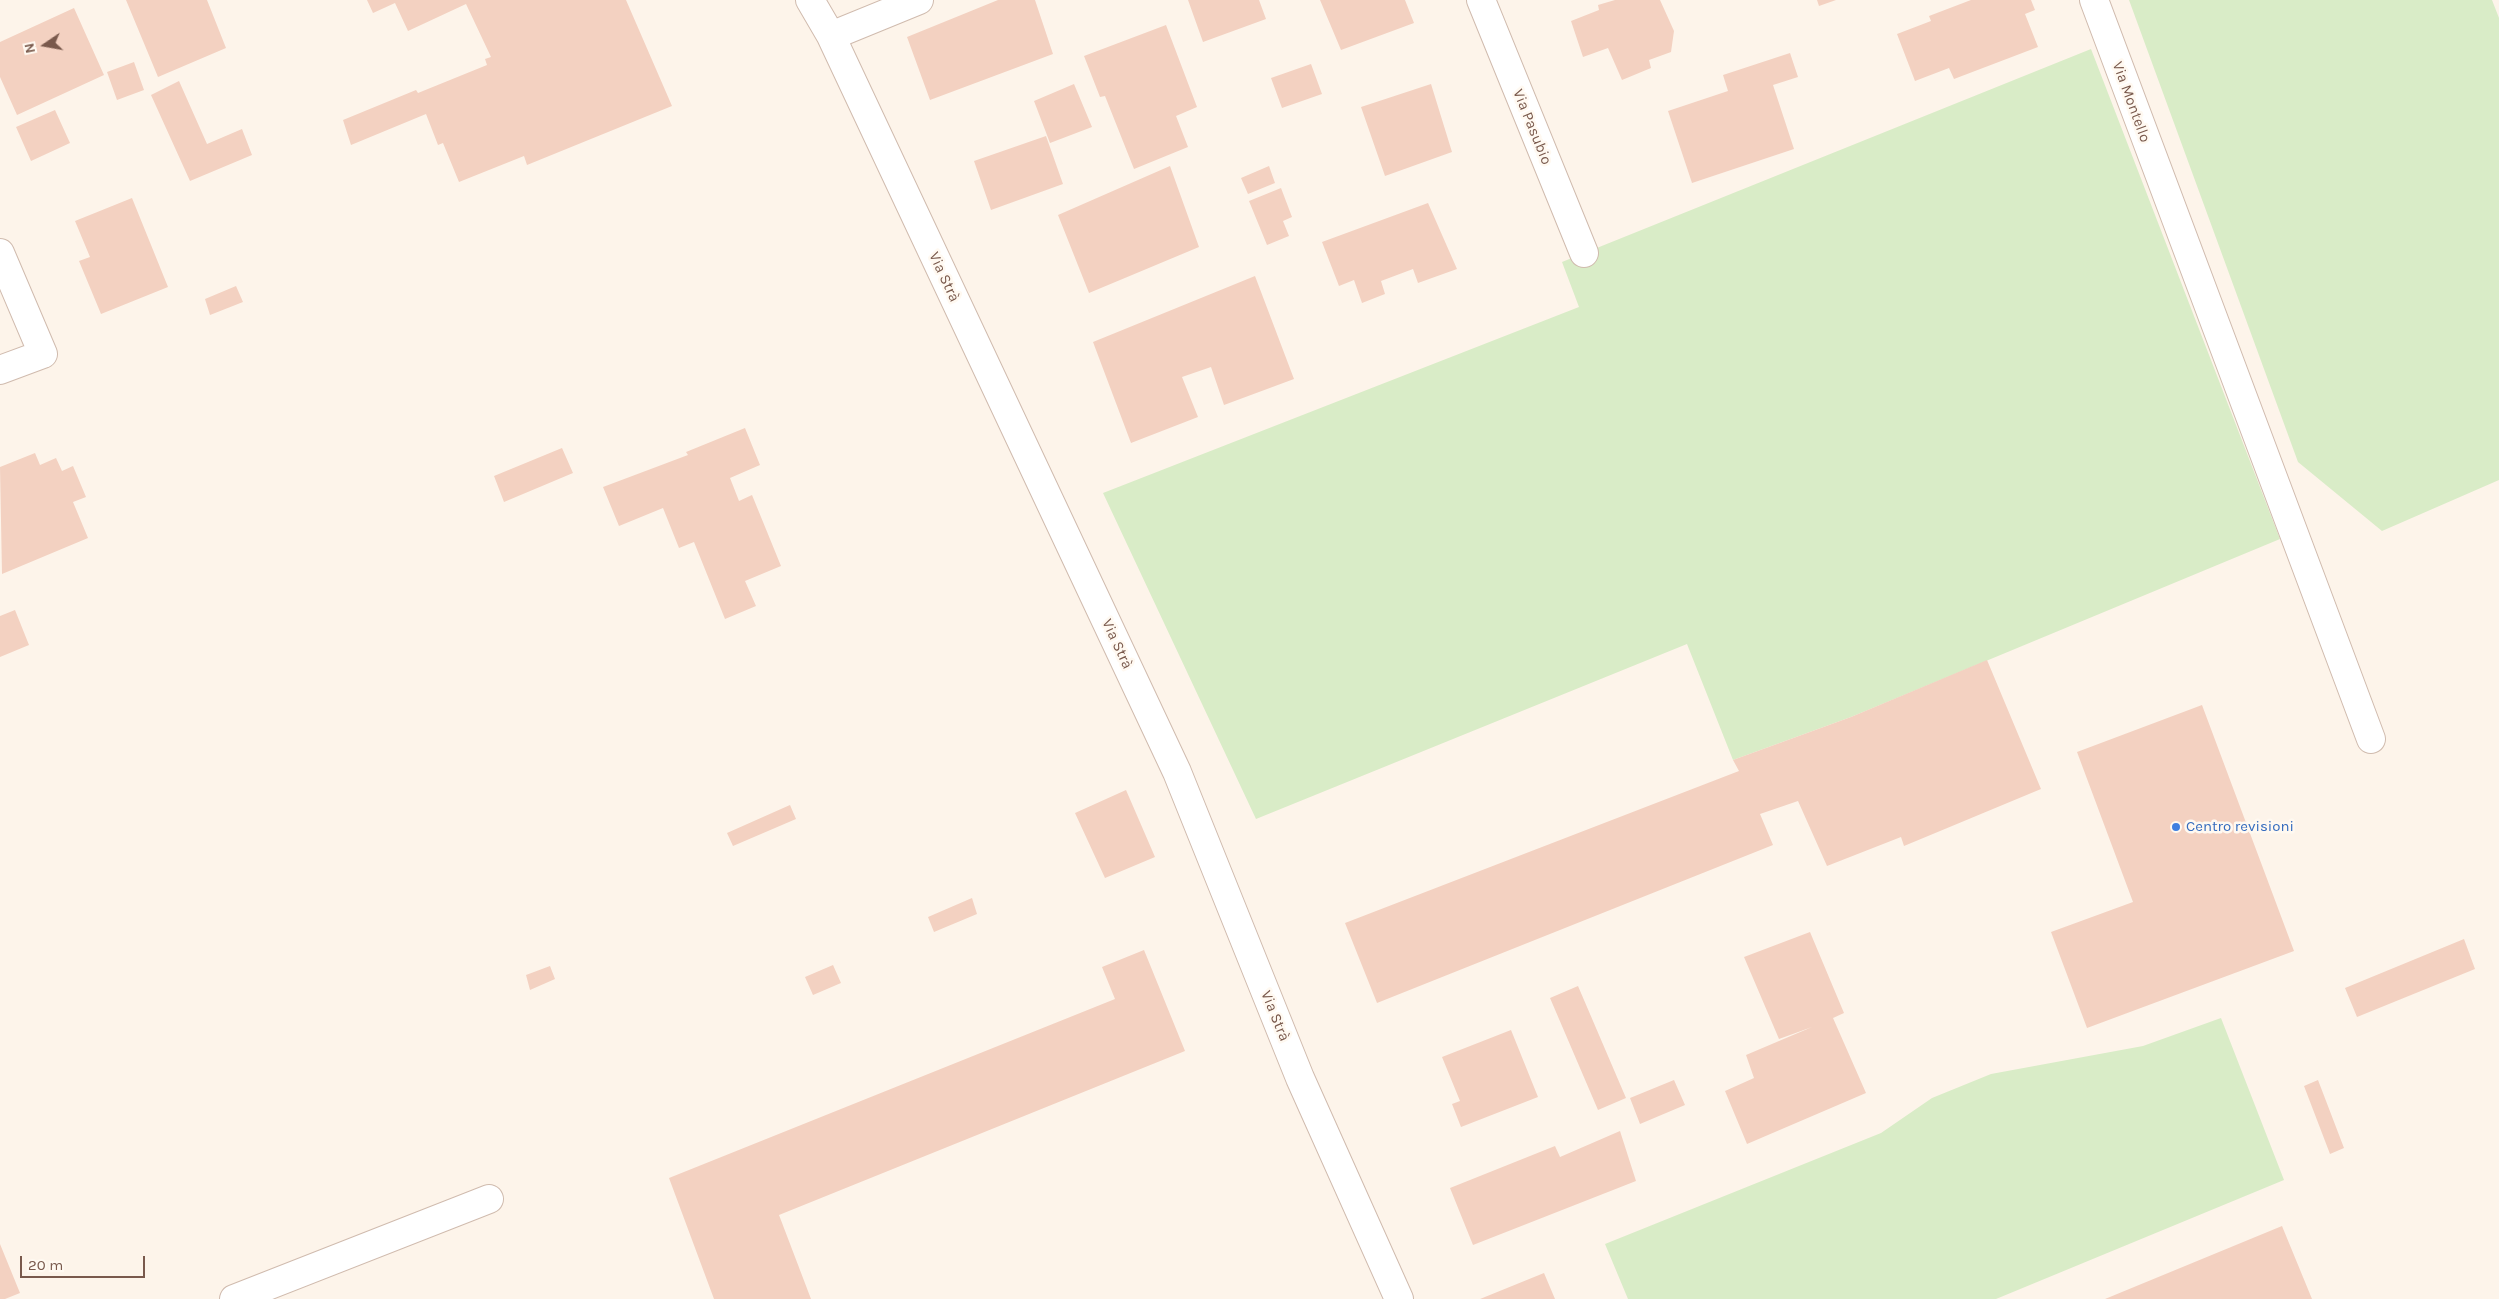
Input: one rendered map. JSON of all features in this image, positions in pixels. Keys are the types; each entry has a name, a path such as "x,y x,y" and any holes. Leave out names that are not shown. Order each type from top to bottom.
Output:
{"street":[{"name":"Via Strà","path":"810,0 831,36 1177,772 1300,1078 1399,1299"},
{"path":"831,36 919,0"},
{"name":"Via Pasubio","path":"1480,0 1584,253"},
{"name":"Via Montello","path":"2094,0 2371,739"},
{"path":"0,253 42,354 0,370"},
{"path":"234,1299 489,1199"}],"green space":[{"path":"2129,0 2492,0 2499,18 2499,480 2382,531 2298,462"},
{"path":"2091,49 2280,539 1851,717 1733,760 1687,644 1256,819 1103,493 1579,307 1562,262"},
{"path":"2221,1018 2284,1180 1996,1299 1628,1299 1605,1244 1881,1133 1932,1098 1991,1074 2143,1046"}],"building":[{"path":"126,0 207,0 226,48 158,77"},
{"path":"367,0 626,0 672,106 527,165 524,156 459,182 443,143 438,145 426,114 351,145 343,120 416,90 418,93 487,65 485,59 491,57 466,4 408,31 395,3 373,13"},
{"path":"998,0 1035,0 1053,54 930,100 907,37"},
{"path":"1188,0 1259,0 1266,19 1203,42"},
{"path":"1320,0 1405,0 1414,23 1341,50"},
{"path":"1615,0 1660,0 1674,31 1671,52 1649,60 1651,68 1622,80 1608,48 1583,57 1571,21 1599,10 1598,5"},
{"path":"1817,0 1836,0 1819,6"},
{"path":"1971,0 2031,0 2035,10 2025,14 2038,47 1954,79 1949,68 1915,81 1897,34 1931,21 1929,16"},
{"path":"74,8 104,75 17,115 0,77 0,42"},
{"path":"1166,25 1197,107 1176,116 1188,147 1134,169 1105,96 1100,97 1084,56"},
{"path":"1790,53 1798,77 1773,85 1794,149 1692,183 1668,111 1728,91 1723,75"},
{"path":"134,62 144,90 117,100 107,72"},
{"path":"1311,64 1322,94 1282,108 1271,78"},
{"path":"179,81 207,144 242,129 252,155 190,181 151,95"},
{"path":"1074,84 1092,127 1050,143 1034,101"},
{"path":"1431,84 1452,152 1385,176 1361,107"},
{"path":"55,110 70,143 31,161 16,127"},
{"path":"1046,136 1063,184 991,210 974,161"},
{"path":"1170,166 1199,247 1089,293 1058,215"},
{"path":"1269,166 1275,183 1248,194 1241,178"},
{"path":"1281,188 1292,217 1283,221 1289,236 1267,245 1249,201"},
{"path":"132,198 168,287 101,314 79,261 90,257 75,221"},
{"path":"1428,203 1457,269 1418,283 1413,269 1381,281 1385,294 1362,303 1354,280 1339,286 1322,242"},
{"path":"1255,276 1294,379 1224,405 1211,367 1182,377 1198,417 1131,443 1093,342"},
{"path":"236,286 243,302 210,315 205,299"},
{"path":"745,428 760,465 730,478 739,501 752,495 781,566 745,581 756,606 725,619 694,542 679,548 663,508 619,526 603,487 688,455 686,452"},
{"path":"562,448 573,473 504,502 494,476"},
{"path":"35,453 40,465 56,458 62,471 73,466 86,497 73,502 88,538 2,574 0,467"},
{"path":"15,610 29,645 0,657 0,616"},
{"path":"1987,660 2041,789 1904,846 1901,837 1827,866 1798,801 1760,814 1773,845 1377,1003 1345,923 1739,771 1733,760 1851,717"},
{"name":"Centro revisioni","path":"2202,705 2294,951 2087,1028 2051,932 2133,902 2077,752"},
{"path":"1126,790 1155,857 1105,878 1075,813"},
{"path":"790,805 796,819 733,846 727,833"},
{"path":"972,898 977,914 934,932 928,917"},
{"path":"1810,932 1844,1013 1833,1018 1866,1093 1747,1144 1725,1091 1754,1078 1746,1055 1812,1027 1779,1039 1744,957"},
{"path":"2464,939 2475,969 2357,1017 2345,988"},
{"path":"1144,950 1185,1051 779,1215 811,1299 714,1299 669,1178 1115,999 1102,967"},
{"path":"833,965 841,983 813,995 805,977"},
{"path":"550,966 555,979 530,990 526,975"},
{"path":"1578,986 1626,1098 1598,1110 1550,998"},
{"path":"1511,1030 1538,1097 1461,1127 1452,1104 1460,1101 1442,1057"},
{"path":"1674,1080 1685,1105 1640,1124 1630,1098"},
{"path":"2318,1080 2344,1148 2330,1154 2304,1086"},
{"path":"1620,1131 1636,1181 1473,1245 1450,1188 1555,1146 1560,1157"},
{"path":"2282,1226 2312,1299 2105,1299"},
{"path":"0,1244 20,1293 5,1299 0,1299"},
{"path":"1544,1273 1555,1299 1480,1299"}],"place":[{"name":"Centro revisioni","path":"2176,827"}]}
